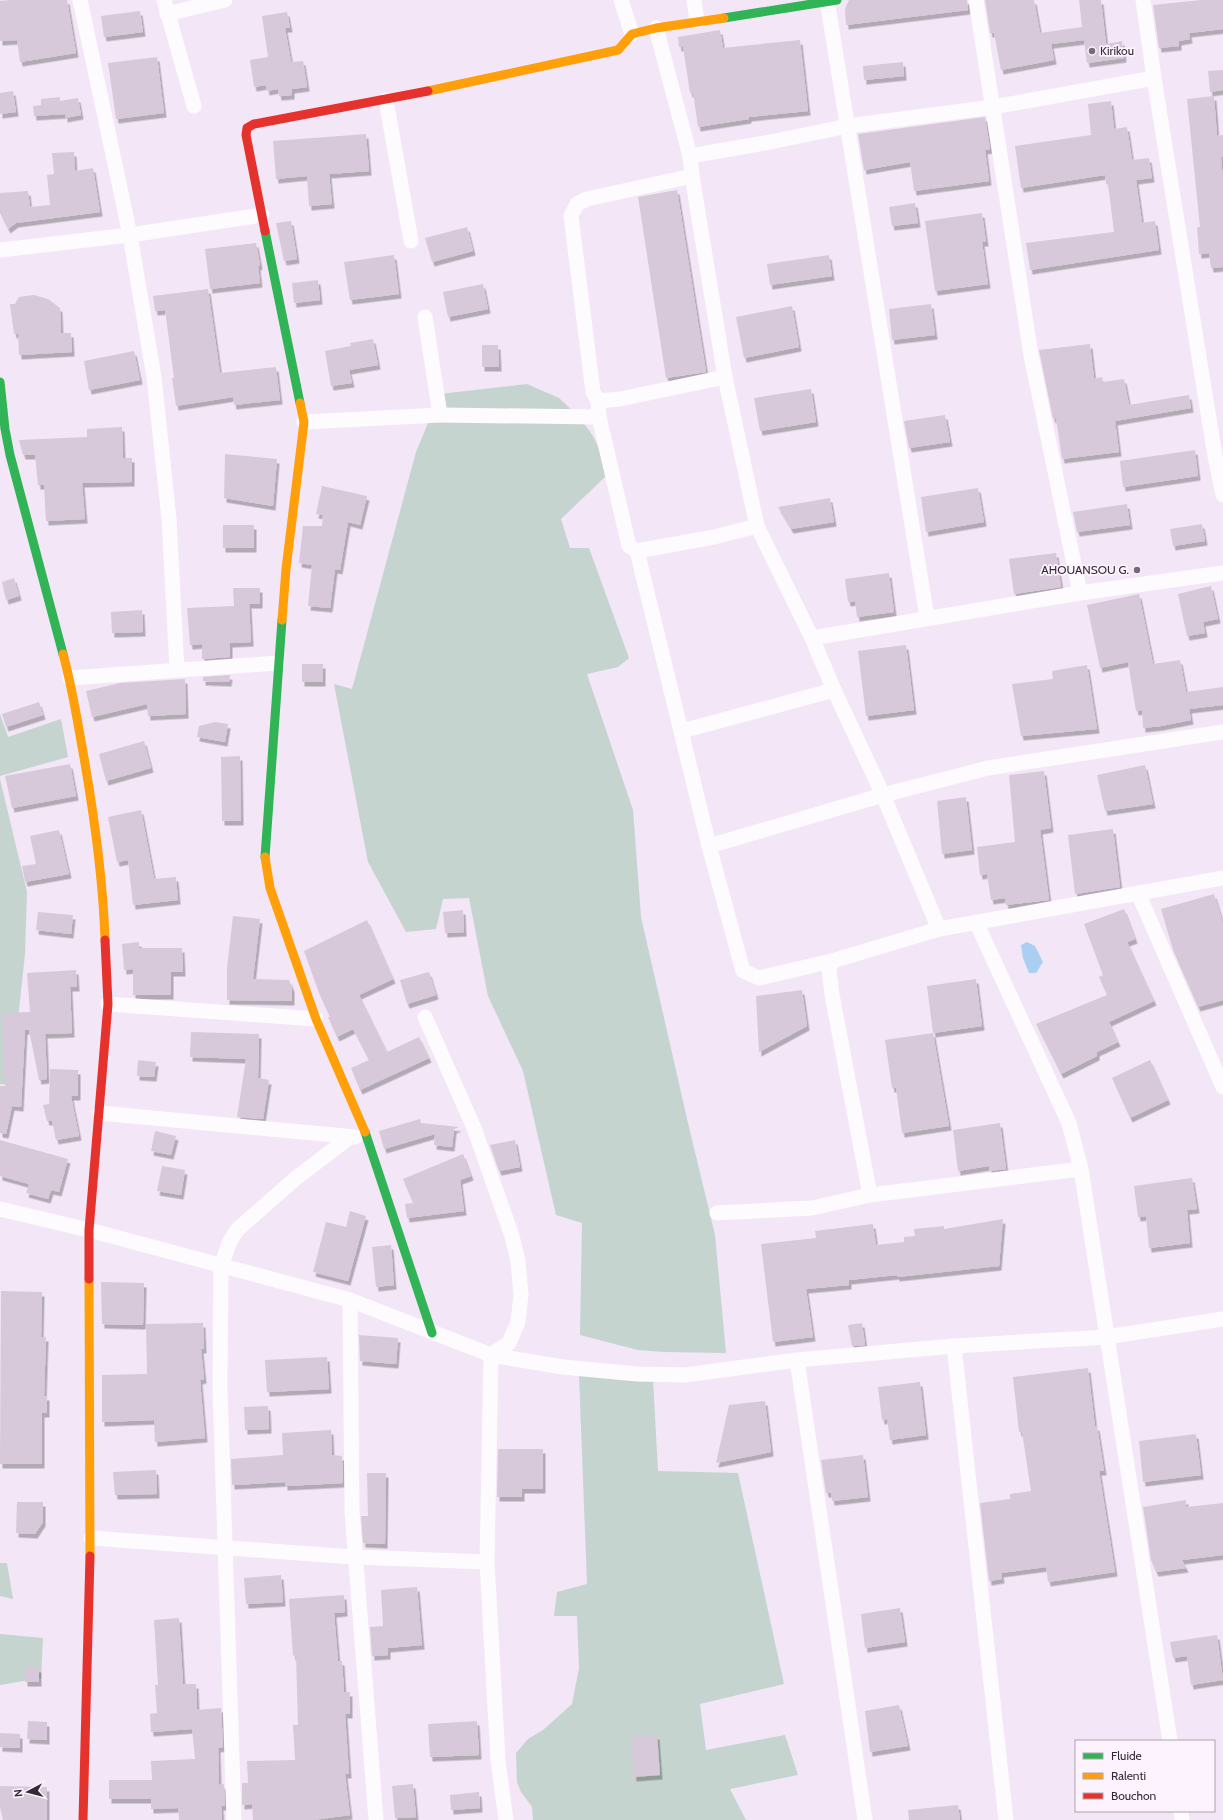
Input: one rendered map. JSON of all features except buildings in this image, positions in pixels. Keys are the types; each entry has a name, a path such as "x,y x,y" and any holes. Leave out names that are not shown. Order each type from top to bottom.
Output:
{"street":[{"path":"80,0 130,235 154,377 169,519 177,669"},
{"path":"194,106 166,7 225,0"},
{"path":"622,0 632,34"},
{"path":"694,0 697,21"},
{"path":"976,0 994,107 1031,355 1080,593"},
{"path":"1143,0 1154,78 1219,455 1223,495"},
{"path":"432,1333 368,1138 316,1019 270,888 265,860 277,663 286,569 304,422 284,315 246,135 247,128 254,124 386,100 618,50 632,34 656,28 831,1 848,126 927,618"},
{"path":"656,28 690,156 692,176 726,377 757,526 812,638 834,690 883,795 939,929"},
{"path":"690,156 848,126 994,107 1154,78"},
{"path":"386,100 411,241"},
{"path":"692,176 587,199 577,204 570,216 593,392 598,401 599,417 629,546 637,551 714,537 757,526"},
{"path":"0,250 130,235 262,215"},
{"path":"425,317 440,415"},
{"path":"598,401 620,399 726,377"},
{"path":"0,391 10,455 70,678 96,829 104,906 108,1004 89,1230 91,1538 83,1820"},
{"path":"304,422 440,415 599,417"},
{"path":"637,551 709,846 743,971 759,978 832,961 939,929 1223,878"},
{"path":"812,638 1080,593 1223,573"},
{"path":"70,678 177,669 277,663"},
{"path":"682,731 834,690"},
{"path":"709,846 883,795 988,768 1223,732"},
{"path":"1138,893 1223,1087"},
{"path":"976,922 1069,1122 1081,1169 1170,1740"},
{"path":"832,961 828,968 832,995 870,1195"},
{"path":"108,1004 316,1019"},
{"path":"425,1017 474,1128 512,1236 518,1261 522,1295 518,1322 509,1343 491,1355"},
{"path":"100,1113 368,1138"},
{"path":"234,1820 220,1389 221,1266 230,1241 238,1229 296,1178 350,1137"},
{"path":"717,1213 812,1208 870,1195 1081,1169"},
{"path":"0,1209 89,1230 350,1300 491,1355 562,1367 637,1374 685,1375 797,1360 954,1346 1107,1337 1223,1319"},
{"path":"350,1300 351,1488 354,1557 376,1820"},
{"path":"954,1346 1006,1820"},
{"path":"491,1355 487,1562 498,1761 506,1820"},
{"path":"797,1360 865,1820"},
{"path":"91,1538 354,1557 487,1562"}],"shaded area":[{"path":"527,384 559,398 579,417 593,436 604,459 605,477 561,519 570,548 589,548 629,658 618,667 587,674 633,810 641,917 715,1235 726,1353 638,1350 580,1335 582,1223 556,1215 523,1071 488,996 469,898 443,899 436,929 406,932 368,862 334,684 352,689 416,452 440,394"},
{"path":"0,714 8,737 61,719 68,757 0,776"},
{"path":"0,779 27,892 25,954 11,1085 0,1084"},
{"path":"579,1374 653,1380 658,1471 738,1473 784,1684 700,1704 706,1750 785,1735 798,1775 730,1789 746,1820 533,1820 532,1807 521,1792 517,1782 516,1753 528,1739 543,1730 572,1704 579,1668 577,1616 554,1616 557,1592 587,1584"},
{"path":"0,1563 7,1563 13,1599 0,1596"},
{"path":"0,1634 43,1638 41,1678 0,1685"}],"water":[{"path":"1027,942 1035,946 1043,962 1036,973 1029,973 1023,958 1021,945"}],"traffic: fast":[{"path":"724,18 837,0"},
{"path":"265,231 300,403"},
{"path":"0,382 5,429 10,455 63,654"},
{"path":"265,857 282,620"},
{"path":"365,1132 432,1333"}],"traffic: slow":[{"path":"428,91 618,50 632,34 656,28 724,18"},
{"path":"282,620 286,569 304,422 300,403"},
{"path":"63,654 74,703 94,822 100,869 105,940"},
{"path":"265,857 270,888 316,1019 365,1132"},
{"path":"89,1279 90,1556"}],"traffic: jam":[{"path":"265,231 246,135 247,128 254,124 428,91"},
{"path":"89,1279 89,1230 108,1004 105,940"},
{"path":"83,1820 90,1556"}],"place":[{"name":"Kirikou","path":"1092,51"},
{"name":"AHOUANSOU G.","path":"1137,570"}]}
